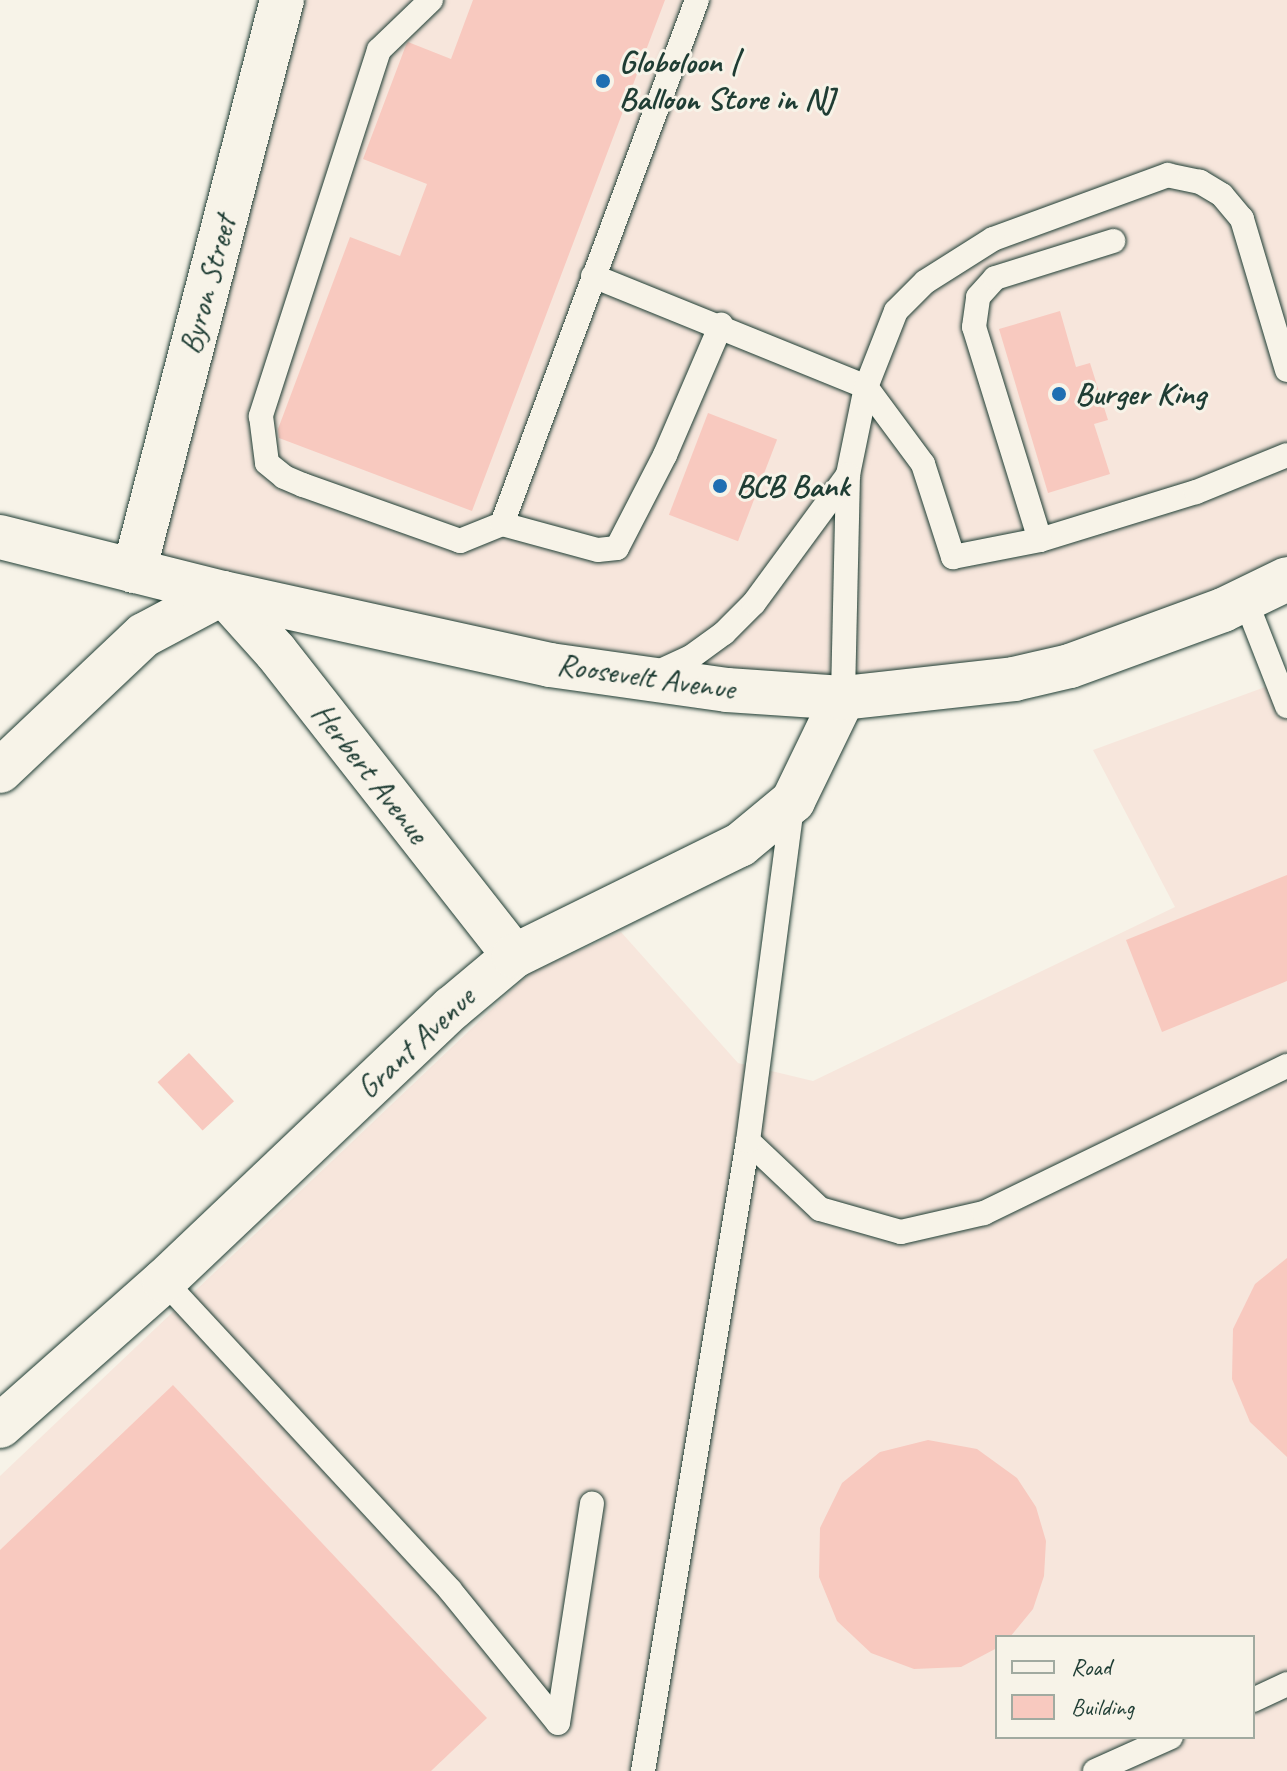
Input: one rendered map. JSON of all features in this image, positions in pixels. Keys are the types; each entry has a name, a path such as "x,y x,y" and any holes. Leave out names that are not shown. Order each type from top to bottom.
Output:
{"street":[{"name":"Byron Street","path":"134,571 282,0"},
{"name":"Roosevelt Avenue","path":"0,537 223,593 550,665 727,690 843,698 1014,679 1070,666 1245,599 1287,579"},
{"path":"0,771 144,635 223,593"},
{"name":"Herbert Avenue","path":"223,593 276,652 514,956"},
{"name":"Grant Avenue","path":"0,1426 164,1281 452,1008 514,956 740,845 793,801 843,698"}],"lane":[{"path":"431,0 379,50 261,416 262,445 267,463 284,477 460,541 502,524 598,550 617,548 665,455 721,325"},
{"path":"502,524 697,0"},
{"path":"843,698 848,475 866,387 896,311 925,282 993,239 1168,175 1200,182 1222,195 1242,219 1287,370"},
{"path":"1040,540 974,327 978,297 995,278 1113,241"},
{"path":"593,276 721,325 866,387 923,464 953,557 1040,540 1196,492 1287,455"},
{"path":"646,678 691,657 724,633 754,603 848,475"},
{"path":"1245,599 1287,706"},
{"path":"643,1771 748,1141 793,801"},
{"path":"748,1141 820,1209 901,1232 984,1213 1287,1066"},
{"path":"164,1281 450,1590 558,1723 592,1504"},
{"path":"1255,1699 1287,1684"},
{"path":"1095,1771 1167,1739"}],"shaded area":[{"path":"282,0 1287,0 1287,579 1223,610 843,698 134,571"},
{"path":"1287,679 1287,1771 0,1771 0,1476 531,972 621,932 738,1063 813,1081 1175,907 1093,750"}],"building":[{"path":"473,0 665,0 472,511 279,438 278,429 350,237 400,256 427,184 363,159 406,45 408,42 451,59"},
{"name":"Burger King","path":"1060,311 1076,367 1090,363 1108,420 1094,424 1110,474 1048,493 999,329"},
{"name":"BCB Bank","path":"708,413 777,440 738,541 669,515"},
{"path":"1287,875 1287,981 1162,1032 1126,940"},
{"path":"189,1053 234,1101 203,1131 158,1082"},
{"path":"1287,1258 1287,1457 1250,1422 1232,1379 1233,1329 1255,1284"},
{"path":"173,1385 487,1718 431,1771 0,1771 0,1550"},
{"path":"928,1440 977,1449 1017,1478 1036,1507 1046,1541 1044,1576 1033,1609 1012,1635 995,1635 995,1649 961,1667 914,1669 871,1653 837,1621 819,1577 820,1528 842,1483 880,1452"}],"place":[{"name":"Globoloon | Balloon Store in NJ","path":"603,81"},
{"name":"Burger King","path":"1059,394"},
{"name":"BCB Bank","path":"720,486"}]}
